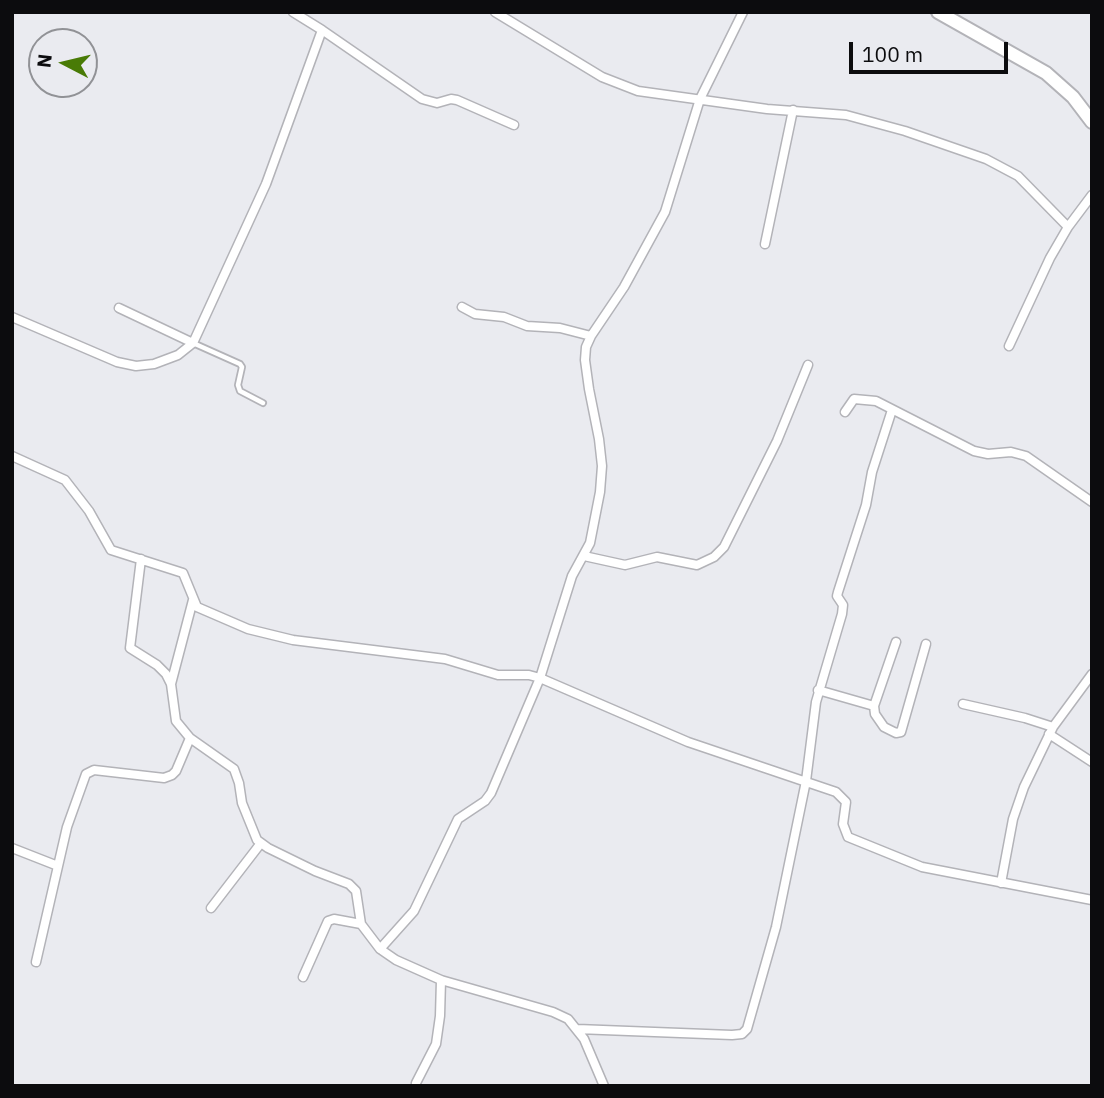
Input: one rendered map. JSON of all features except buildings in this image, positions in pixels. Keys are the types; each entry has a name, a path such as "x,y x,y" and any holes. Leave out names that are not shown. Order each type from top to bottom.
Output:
{"main road":[{"path":"938,12 1046,73 1073,97 1092,122"}],"street":[{"path":"293,12 422,99 432,103 457,100 514,125"},
{"path":"495,12 602,76 638,91 767,110 846,115 986,159 1018,176 1068,227"},
{"path":"380,950 414,911 458,819 485,801 491,793 540,678 572,576 590,543 602,481 599,439 585,360 591,336 624,287 665,212 700,99 743,12"},
{"path":"12,317 117,362 136,366 154,364 178,355 193,343 266,184 322,30"},
{"path":"765,244 793,110"},
{"path":"1009,346 1050,258 1068,227 1092,195"},
{"path":"462,307 475,314 505,317 527,326 560,328 591,336"},
{"path":"119,308 193,343"},
{"path":"584,556 625,565 657,557 697,565 714,557 724,547 777,441 808,365"},
{"path":"845,412 852,401 862,398 876,401 974,451 988,454 1011,452 1026,456 1092,502"},
{"path":"577,1029 732,1035 741,1034 747,1029 776,927 806,781 818,690 843,608 837,596 892,410"},
{"path":"12,456 65,480 89,511 111,550 183,573 193,600 200,608 248,629 275,637 445,659 498,675 529,675 540,678 688,742 836,792 844,798 846,806 843,824 848,837 922,867 1092,900"},
{"path":"141,559 130,649 157,664 171,684"},
{"path":"193,600 171,684 176,721 190,738 234,769 248,822 261,843 316,871 349,884 356,891 360,925 380,950 396,960 441,980 553,1012 568,1019 584,1039 604,1086"},
{"path":"895,642 874,706 875,714 884,727 890,731 901,732 926,644"},
{"path":"1001,883 1018,802 1051,731 1092,674"},
{"path":"818,690 874,706"},
{"path":"962,704 1025,718 1051,731 1092,762"},
{"path":"36,962 75,799 86,774 94,770 164,778 176,771 190,738"},
{"path":"211,908 261,843"},
{"path":"12,848 58,866"},
{"path":"303,977 328,921 334,919 360,925"},
{"path":"416,1083 436,1044 441,980"}],"lane":[{"path":"193,343 240,363 240,391 263,403"}]}
